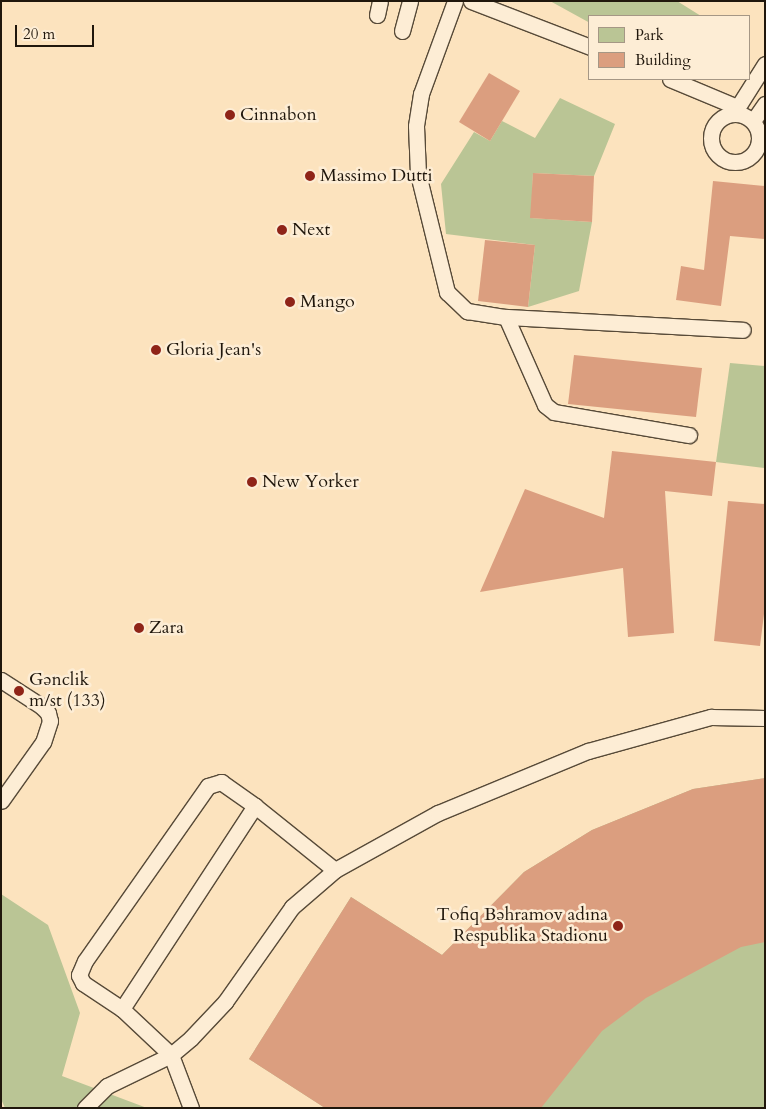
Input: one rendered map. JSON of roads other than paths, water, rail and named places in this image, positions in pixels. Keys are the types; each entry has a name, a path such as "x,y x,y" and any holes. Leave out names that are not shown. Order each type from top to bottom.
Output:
{"lane":[{"path":"402,31 410,1"},
{"path":"455,1 421,94 416,126 418,174 447,292 467,311 506,318 743,330"},
{"path":"471,1 588,47"},
{"path":"672,80 735,110 753,121 759,130 756,151 742,160 726,160 717,154 711,134 715,124 735,110 765,64"},
{"path":"753,121 765,104"},
{"path":"506,318 545,405 554,412 689,435"},
{"path":"1,680 41,706 48,713 50,721 43,742 1,801"},
{"path":"86,1108 107,1086 171,1056 225,1002 292,906 334,870 438,813 588,751 712,717 765,718"},
{"path":"191,1108 171,1056 122,1009 83,983 79,975 85,961 208,786 221,782 255,806 334,870"},
{"path":"122,1009 255,806"}],"place":[{"name":"Cinnabon","path":"230,115"},
{"name":"Massimo Dutti","path":"310,176"},
{"name":"Next","path":"282,230"},
{"name":"Mango","path":"290,302"},
{"name":"Gloria Jean's","path":"156,350"},
{"name":"New Yorker","path":"252,482"},
{"name":"Zara","path":"139,628"},
{"name":"Gənclik m/st (133)","path":"19,691"},
{"name":"Tofiq Bəhramov adına Respublika Stadionu","path":"618,926"}]}
